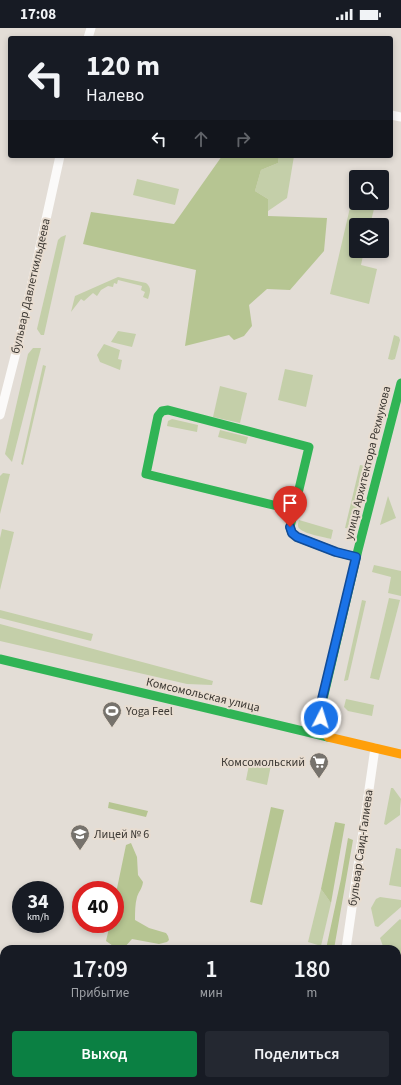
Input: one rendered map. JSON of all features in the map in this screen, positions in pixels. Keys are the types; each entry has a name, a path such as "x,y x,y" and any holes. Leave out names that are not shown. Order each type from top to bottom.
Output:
{"street":[{"name":"бульвар Давлеткильдеева","path":"0,415 20,337 60,158"},
{"name":"улица Архитектора Рехмукова","path":"325,736 321,718 322,699 356,557 401,382"},
{"path":"294,510 146,474 158,416 162,411 168,410 309,447 290,527 292,533 297,537 336,552 356,557"},
{"name":"Комсомольская улица","path":"0,659 401,754"},
{"name":"бульвар Саид-Галиева","path":"347,945 375,748"}],"green space":[{"path":"221,158 279,158 278,163 261,170 255,191 268,199 268,216 327,218 324,251 290,290 267,289 249,305 252,326 244,336 234,340 229,335 185,346 196,270 83,244 91,212 174,224"},
{"path":"279,158 294,158 287,198 268,211 268,199 255,191 261,170 278,163"},
{"path":"137,179 179,189 175,205 133,195"},
{"path":"349,210 374,210 372,218 349,218 349,258 362,258 361,265 377,269 369,304 330,294"},
{"path":"66,235 44,335 41,335 37,329 58,240"},
{"path":"118,277 146,283 150,288 148,299 143,297 145,292 141,290 142,286 118,280 117,284 114,283 113,287 108,286 101,290 97,296 93,293 84,301 81,299 71,312 75,296"},
{"path":"118,331 136,334 132,347 111,342"},
{"path":"394,335 399,337 400,340 395,359 392,360 388,359"},
{"path":"104,344 120,350 118,359 122,360 120,370 100,362 97,355"},
{"path":"33,348 41,348 12,462 5,454 28,354"},
{"path":"43,365 46,366 23,465 21,464"},
{"path":"285,369 313,375 306,407 278,400"},
{"path":"220,386 247,393 240,423 213,417"},
{"path":"172,419 198,425 197,432 167,426 168,421"},
{"path":"220,430 248,437 246,444 218,437"},
{"path":"360,465 367,466 352,529 345,528"},
{"path":"3,473 10,474 0,514 0,476"},
{"path":"388,496 396,518 380,525"},
{"path":"299,520 333,530 331,539 302,531 298,527"},
{"path":"2,529 14,532 0,590 0,538"},
{"path":"374,565 401,571 401,596 388,593 391,577 372,572"},
{"path":"389,598 400,600 379,680 370,678"},
{"path":"362,600 366,601 348,680 344,681"},
{"path":"0,610 93,634 91,641 0,618"},
{"path":"0,624 213,681 212,685 187,684 0,641"},
{"path":"346,699 374,705 372,716 348,711 344,707"},
{"path":"250,760 271,765 267,785 246,780"},
{"path":"391,788 393,788 401,799 400,815 386,825 384,824"},
{"path":"109,802 148,811 146,817 108,808"},
{"path":"271,807 284,810 262,905 250,902"},
{"path":"335,822 345,824 331,903 321,889"},
{"path":"348,838 353,840 335,945 327,945"},
{"path":"131,843 137,857 138,875 143,882 136,900 135,920 149,928 166,933 169,940 167,942 159,944 132,939 127,945 112,945 106,941 108,933 124,933 124,881 119,881 126,845"},
{"path":"396,848 401,849 401,887 389,885"},
{"path":"321,889 331,903 321,945 308,942"},
{"path":"380,897 401,900 401,907 378,927 375,926 371,908 376,899"},
{"path":"400,919 401,920 401,945 383,945 380,938"}],"traffic: fast":[{"path":"325,736 321,718 323,699 358,550 401,383"},
{"path":"294,510 146,474 158,416 162,411 168,410 309,447 290,527 292,533 297,537 336,552 356,557"},
{"path":"0,659 328,737"}],"traffic: slow":[{"path":"328,737 401,754"}],"place":[{"name":"Yoga Feel","path":"112,728"},
{"name":"Комсомольский","path":"319,779"},
{"name":"Лицей № 6","path":"80,851"}],"route":[{"path":"290,527 292,533 297,537 336,552 356,557 322,699 321,718"}]}
